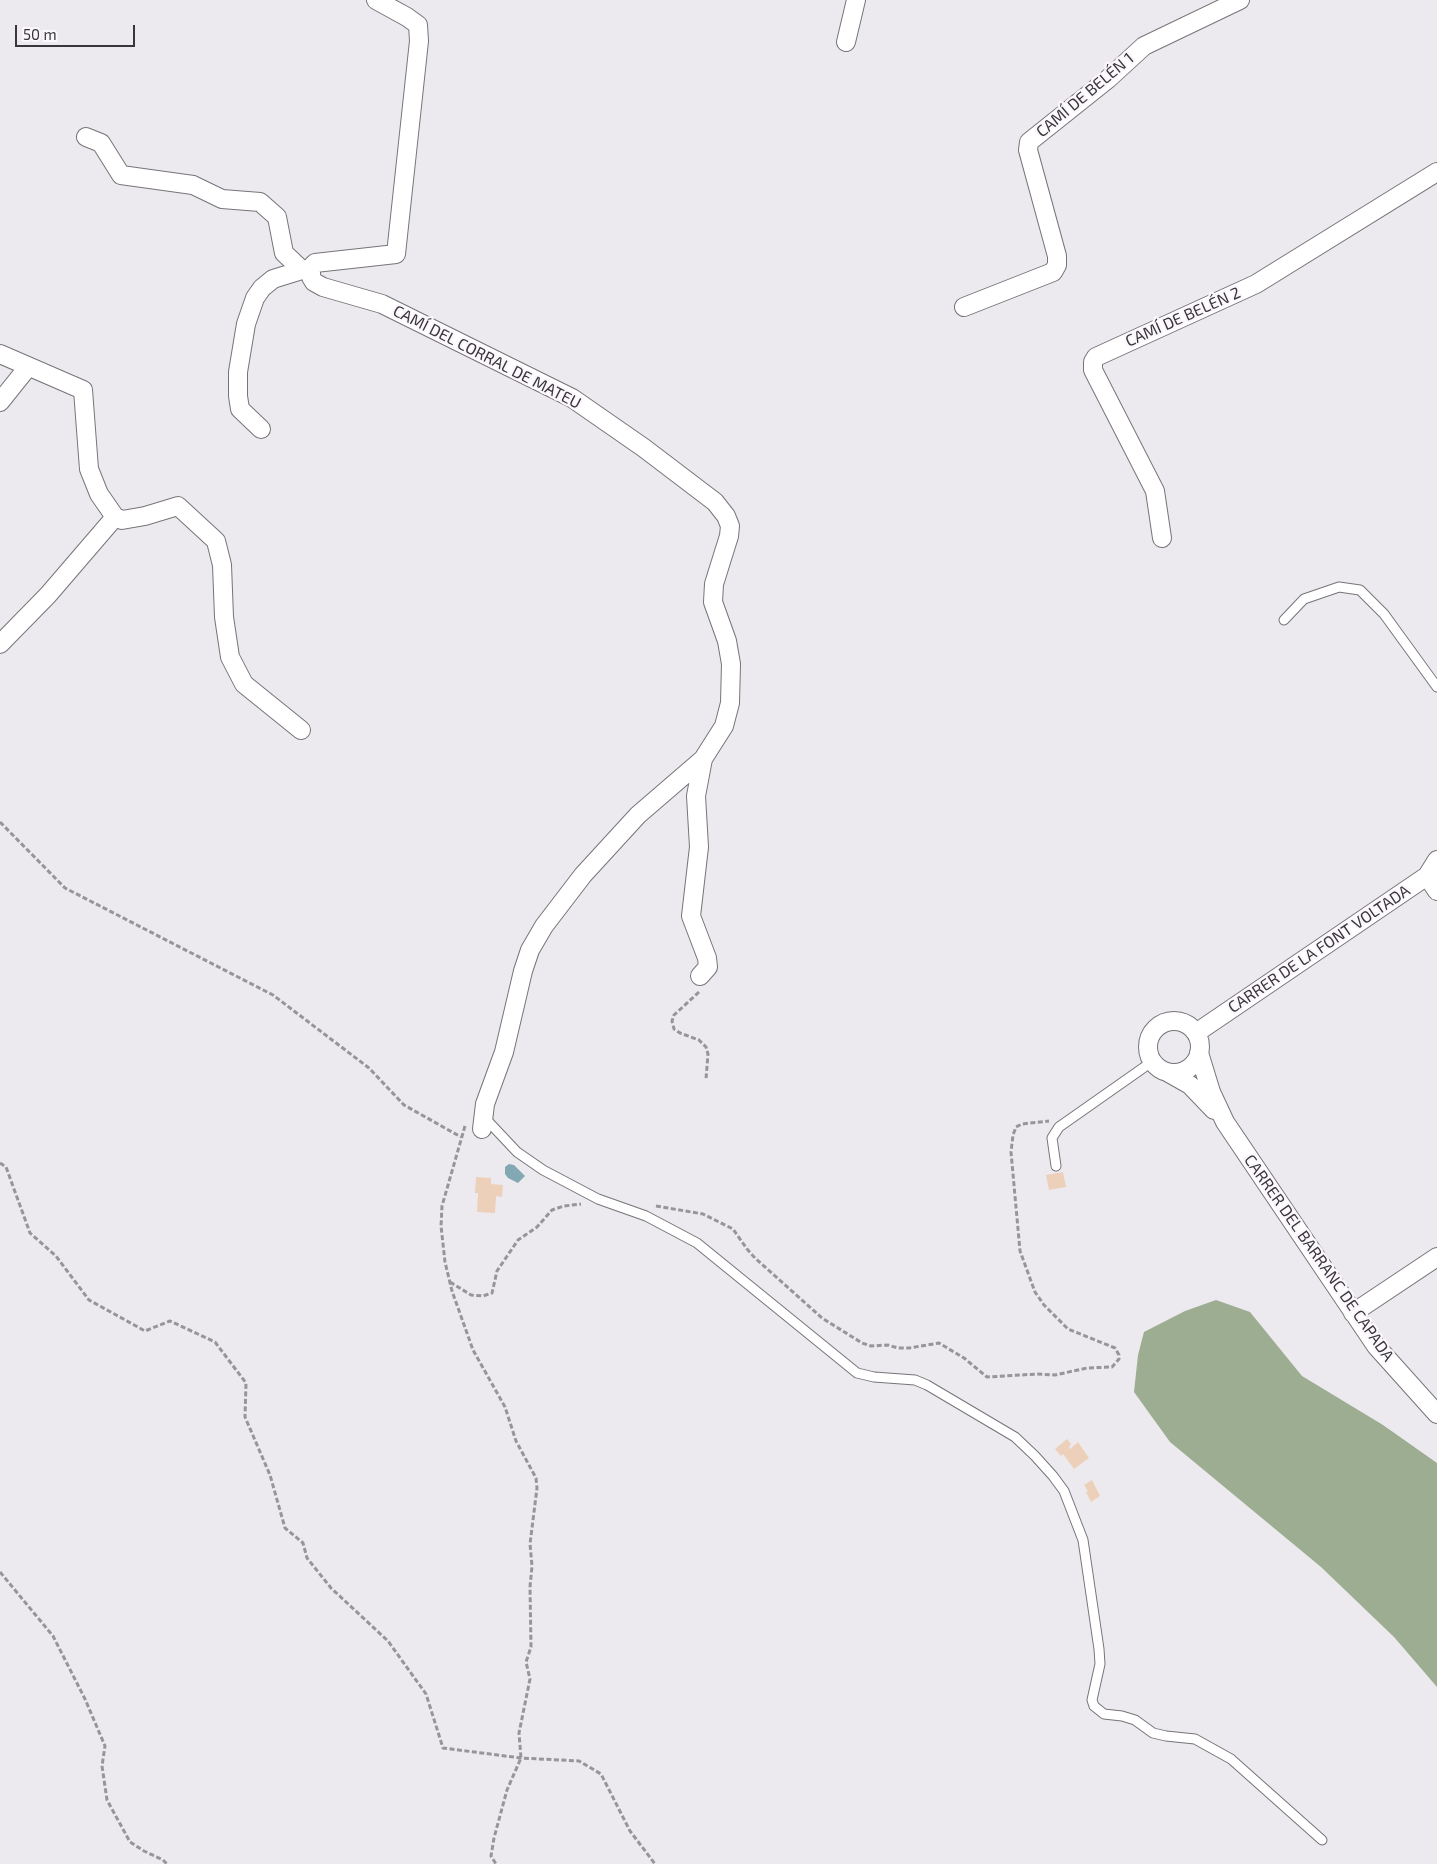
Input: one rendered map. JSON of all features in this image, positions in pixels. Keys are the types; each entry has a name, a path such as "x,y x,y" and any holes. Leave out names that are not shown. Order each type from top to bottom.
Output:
{"street":[{"path":"261,429 240,409 238,372 246,324 255,298 262,288 273,279 306,270 315,263 396,254 419,41 418,25 376,0"},
{"path":"846,42 856,0"},
{"name":"CAMÍ DE BELÉN 1","path":"964,307 1053,272 1057,265 1057,256 1028,150 1029,142 1108,79 1144,46 1240,0"},
{"name":"CAMÍ DEL CORRAL DE MATEU","path":"86,137 101,143 121,175 193,185 222,199 260,202 277,217 284,253 306,270 314,282 323,287 382,304 572,398 644,448 716,502 726,516 730,526 729,536 714,584 713,602 727,641 731,664 730,703 724,726 703,759 638,815 582,876 544,926 530,950 523,970 504,1052 483,1116"},
{"name":"CAMÍ DE BELÉN 2","path":"1162,538 1155,491 1093,370 1093,362 1096,357 1256,284 1437,172"},
{"path":"0,354 83,390 90,469 99,494 115,517 122,520 145,516 178,506 216,541 222,565 224,617 230,657 244,684 301,730"},
{"path":"0,402 28,367"},
{"path":"0,644 48,594 115,517"},
{"path":"703,759 696,796 699,847 691,916 707,958 704,971"},
{"name":"CARRER DE LA FONT VOLTADA","path":"1196,1033 1427,876 1437,860"},
{"path":"1427,876 1437,891"},
{"path":"1173,1021 1181,1022 1189,1026 1196,1033 1199,1039 1199,1053 1190,1067 1183,1071 1167,1072 1159,1068 1149,1053 1151,1036 1156,1028 1164,1024 1173,1021"},
{"name":"CARRER DEL BARRANC DE CAPADA","path":"1199,1053 1211,1092 1225,1122 1376,1346 1437,1414"},
{"name":"CARRER DEL BARRANC DE CAPADA","path":"1167,1072 1190,1085 1225,1122"},
{"path":"1353,1313 1437,1257"}],"lane":[{"path":"1284,620 1304,599 1339,587 1360,590 1384,614 1437,687"},
{"path":"1056,1166 1052,1138 1060,1127 1153,1061"},
{"path":"483,1116 505,1141 527,1160 598,1199 646,1216 697,1243 857,1373 874,1377 915,1380 928,1385 1015,1437 1053,1476 1064,1491 1083,1540 1100,1664 1092,1700 1094,1706 1104,1714 1135,1720 1153,1733 1195,1739 1231,1759 1322,1840"}],"path":[{"path":"0,822 65,888 273,995 369,1068 404,1105 462,1137"},
{"path":"704,971 709,976 703,988 674,1015 672,1021 674,1029 680,1034 699,1040 706,1047 708,1054 706,1079"},
{"path":"483,1116 467,1120 442,1206 445,1262 473,1350 506,1407 516,1441 536,1478 537,1488 530,1544 532,1566 530,1587 531,1647 526,1662 530,1679 519,1733 521,1758 507,1790 494,1838 491,1856 496,1864"},
{"path":"651,1205 703,1214 733,1229 747,1249 822,1318 871,1346 888,1345 898,1348 909,1348 939,1344 964,1358 987,1377 1037,1374 1055,1375 1088,1368 1112,1367 1119,1359 1119,1355 1114,1348 1068,1329 1044,1305 1035,1292 1020,1250 1011,1152 1013,1135 1016,1127 1022,1124 1049,1121 1060,1127"},
{"path":"0,1163 6,1167 30,1233 56,1256 89,1300 145,1331 170,1321 215,1342 246,1383 245,1417 270,1475 286,1528 303,1544 307,1558 331,1588 388,1641 426,1694 443,1748 521,1758 579,1761 601,1774 630,1831 655,1864"},
{"path":"450,1282 471,1295 483,1296 492,1293 497,1271 518,1240 536,1227 552,1210 598,1199"},
{"path":"0,1572 53,1636 85,1699 105,1746 102,1766 107,1800 130,1842 163,1860 166,1864"}],"green space":[{"path":"1216,1300 1250,1312 1302,1376 1383,1425 1437,1463 1437,1687 1394,1637 1321,1567 1170,1442 1134,1392 1138,1355 1144,1332 1185,1311"}],"water":[{"path":"509,1164 514,1165 525,1176 518,1183 508,1178 505,1174 505,1167"}],"building":[{"path":"1063,1172 1066,1187 1049,1190 1046,1175"},
{"path":"476,1177 491,1178 491,1184 503,1185 502,1197 496,1196 495,1213 477,1212 478,1193 475,1193"},
{"path":"1067,1439 1071,1444 1070,1449 1078,1442 1089,1458 1074,1469 1063,1454 1061,1456 1055,1449"},
{"path":"1092,1480 1100,1496 1091,1502 1084,1485"}]}
